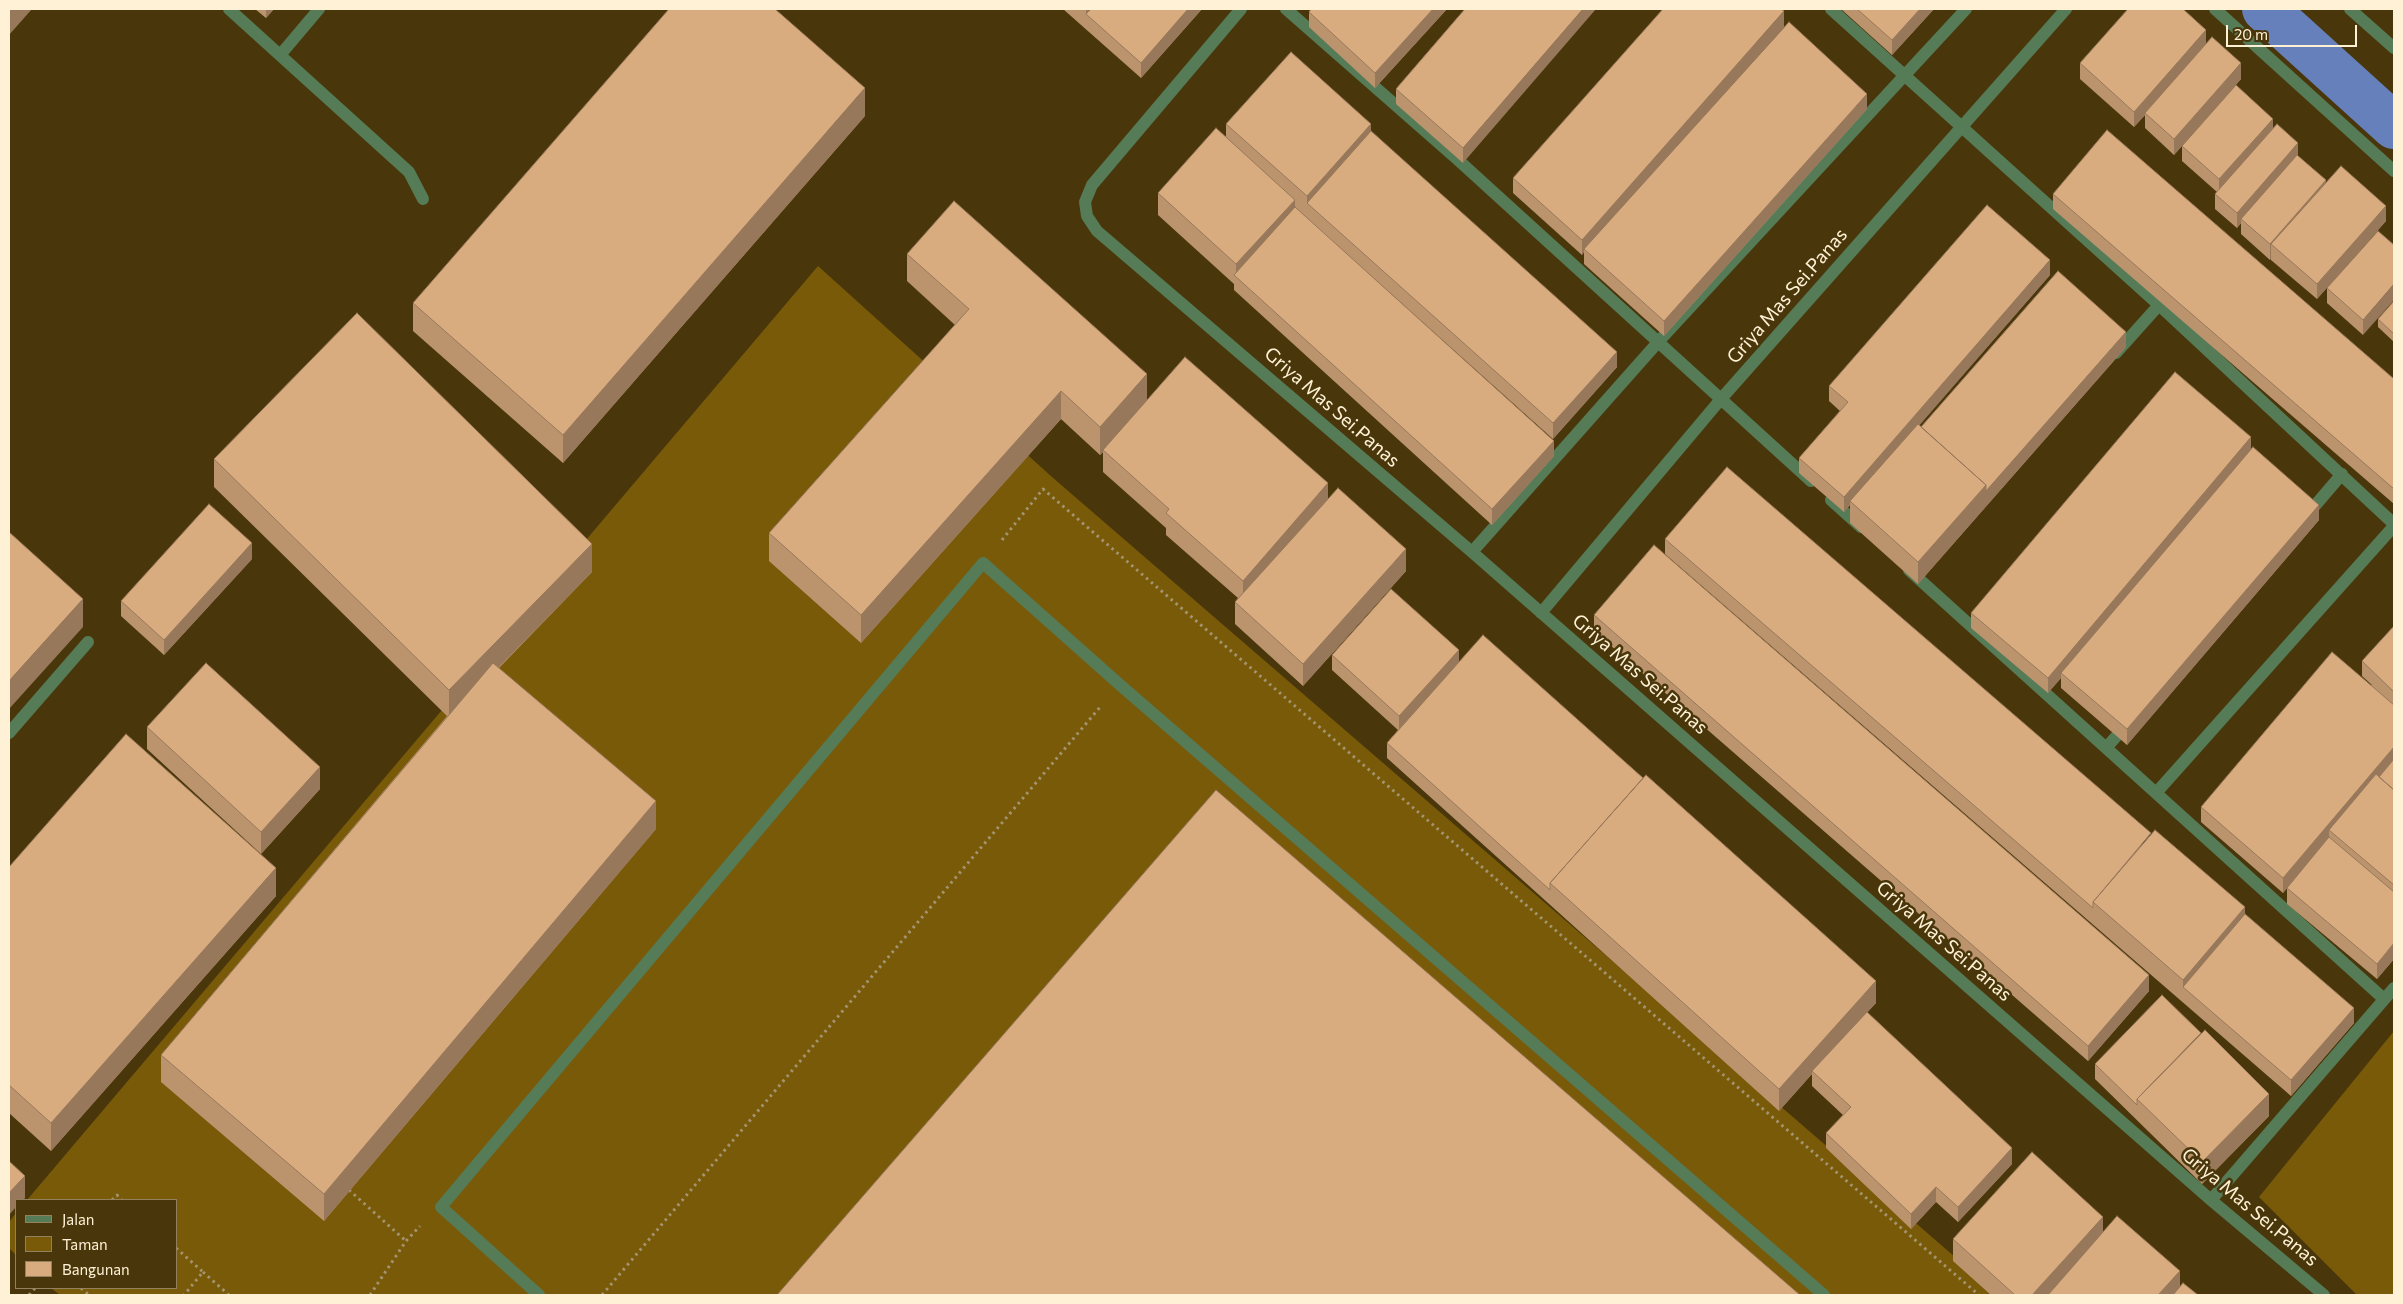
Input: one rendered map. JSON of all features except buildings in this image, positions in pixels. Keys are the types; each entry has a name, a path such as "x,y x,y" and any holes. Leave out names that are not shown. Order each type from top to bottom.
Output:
{"street":[{"path":"229,9 281,54 409,172 423,199"},
{"path":"281,54 319,9"},
{"name":"Griya Mas Sei.Panas","path":"1240,9 1092,185 1084,202 1087,216 1097,231 1472,552 2211,1200 2324,1295"},
{"path":"1286,9 1460,156 1872,537"},
{"path":"1831,9 2159,305 2342,474 2394,525 2156,793"},
{"path":"1472,552 1659,341 1966,9"},
{"name":"Griya Mas Sei.Panas","path":"1542,613 1721,399 2066,9"},
{"path":"2215,9 2394,170"},
{"path":"2350,9 2394,48"},
{"path":"2106,364 2159,305"},
{"path":"2298,526 2342,474"},
{"path":"1901,563 1919,572 2106,748 2384,999"},
{"path":"540,1295 441,1208 983,564 1824,1295"},
{"path":"9,733 88,642"},
{"path":"2106,748 2138,711"},
{"path":"2211,1200 2394,988"}],"path":[{"path":"983,564 1043,489 1979,1295"},
{"path":"602,1295 1119,684"},
{"path":"342,1184 406,1241"},
{"path":"370,1295 406,1241 441,1208"},
{"path":"178,1250 229,1295"},
{"path":"184,1295 203,1272"}],"green space":[{"path":"818,266 1052,477 1999,1295 60,1295 52,1289 178,1289 178,1199 28,1199"},
{"path":"2394,1031 2394,1295 2357,1295 2259,1197"},
{"path":"15,1214 15,1254 9,1248 9,1222"}],"waterway":[{"path":"2265,9 2394,126"}]}
